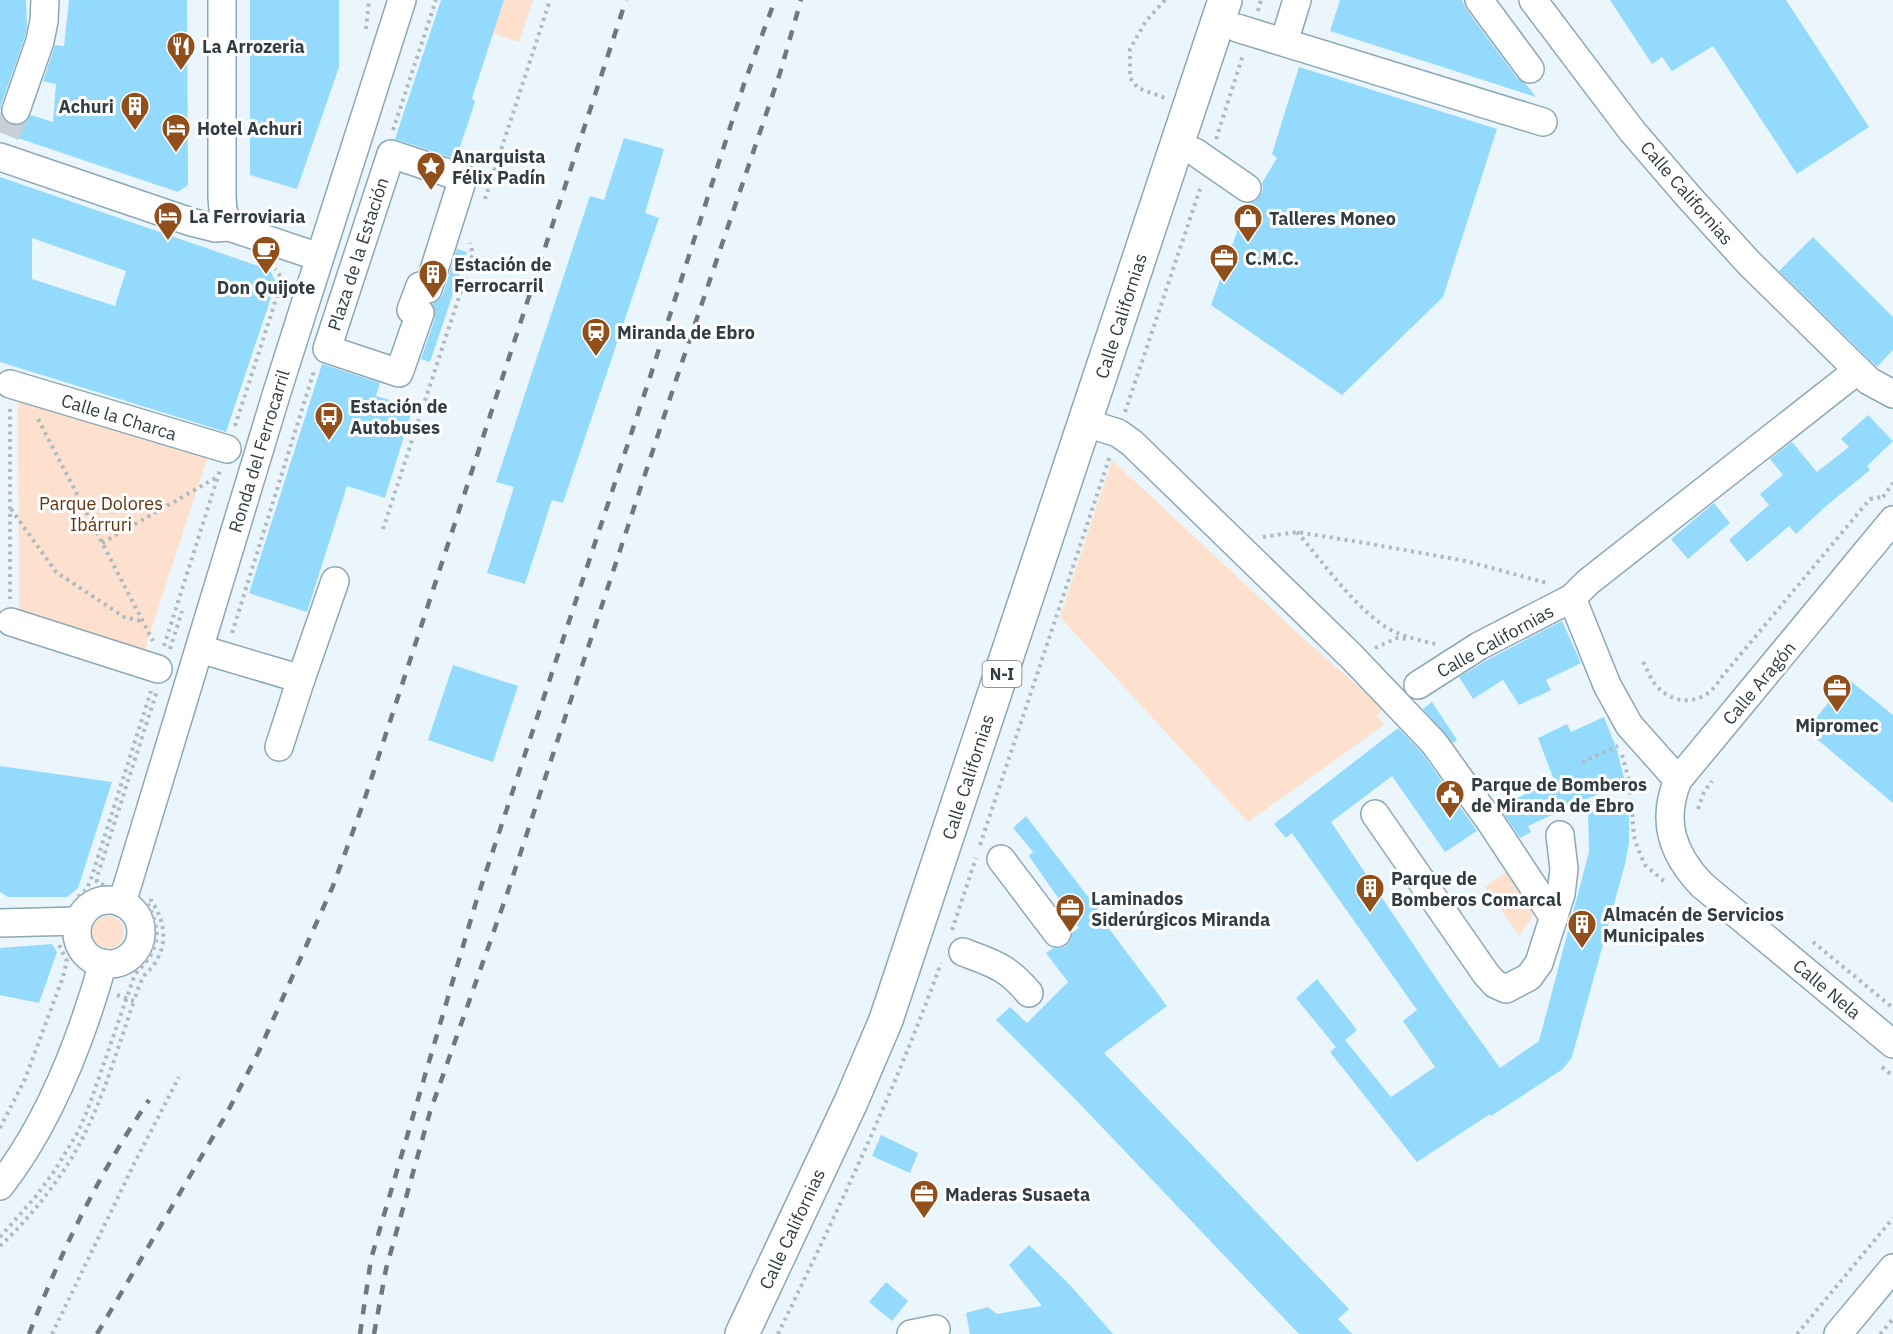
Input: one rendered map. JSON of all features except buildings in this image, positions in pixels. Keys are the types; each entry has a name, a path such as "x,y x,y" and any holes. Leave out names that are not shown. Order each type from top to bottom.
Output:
{"highway":[{"name":"Calle Californias","path":"763,1334 871,1105 903,1027 1103,428 1191,105 1240,15"},
{"name":"Calle Californias","path":"742,1334 851,1102 886,1020 1202,157 1240,15"}],"street":[{"path":"45,0 43,29 5,138 191,222 215,228 229,227 319,257"},
{"path":"222,0 222,197 223,210 229,227"},
{"name":"Ronda del Ferrocarril","path":"122,903 212,652 319,257 402,0"},
{"path":"1284,42 1297,0"},
{"path":"1479,0 1530,69"},
{"name":"Calle Californias","path":"1533,0 1632,131 1688,196 1749,262 1869,381 1893,394"},
{"path":"1240,15 1284,42 1543,122"},
{"name":"Plaza de la Estación","path":"391,154 463,178 428,289 420,286 411,310 420,313 399,373 327,349 391,154"},
{"path":"1202,157 1247,188"},
{"name":"Calle Californias","path":"1418,685 1479,646 1570,599 1588,582 1858,370"},
{"name":"Calle la Charca","path":"10,384 227,449"},
{"path":"1103,428 1132,442 1357,663 1434,743 1492,824 1554,918"},
{"name":"Calle Aragón","path":"1682,862 1670,828 1673,792 1678,780 1888,509"},
{"path":"279,747 335,581"},
{"name":"Calle Californias","path":"1570,599 1607,685 1629,725 1678,780"},
{"path":"11,622 158,669"},
{"path":"212,652 301,679"},
{"path":"1375,814 1495,984 1506,989 1529,977 1539,963 1561,894 1564,869 1560,835"},
{"path":"1001,859 1057,933"},
{"name":"Calle Nela","path":"1682,862 1702,885 1893,1044"},
{"path":"0,923 67,922 98,902 111,900 122,903 131,910 140,926 139,943 133,953 99,975 76,1044 52,1102 27,1147 0,1186"},
{"path":"67,922 77,933 81,948 99,975"},
{"path":"952,948 999,966 1014,976 1029,993"},
{"path":"1838,1334 1893,1268"}],"path":[{"path":"365,36 369,0"},
{"path":"391,136 436,0"},
{"path":"489,187 550,0"},
{"path":"1165,0 1146,21 1130,49 1130,78 1138,88 1151,94 1191,105"},
{"path":"778,1334 881,1115 952,948 1103,428 1202,157 1240,15"},
{"path":"383,529 473,254 470,243"},
{"path":"227,449 281,284 281,277 272,266"},
{"path":"212,652 319,358"},
{"path":"10,384 11,622"},
{"path":"38,418 150,635"},
{"path":"102,543 219,476"},
{"path":"1643,662 1654,684 1676,700 1686,702 1701,698 1714,689 1870,499 1888,509"},
{"path":"10,508 56,572 124,617 143,621"},
{"path":"1230,540 1297,532 1466,561 1550,584 1570,599"},
{"path":"1297,532 1366,610 1384,626 1414,639"},
{"path":"1357,663 1380,645 1397,638 1414,639 1445,646 1479,646"},
{"path":"1582,762 1618,746"},
{"path":"1697,817 1704,792 1716,775"},
{"path":"0,1246 28,1217 81,1142 95,1111 142,979 154,966 163,946 162,921 151,900 154,889"},
{"path":"0,1128 25,1079 63,977 67,961 55,938 67,922"},
{"path":"63,977 99,975 126,998 134,1001"},
{"path":"0,1237 37,1195 78,1132 126,998"},
{"path":"52,1334 179,1077"},
{"path":"1797,1334 1893,1218"},
{"path":"1881,1334 1893,1319"}],"green space":[{"path":"504,0 533,0 519,42 493,33"},
{"name":"Parque Dolores Ibárruri","path":"18,401 208,456 145,649 19,610"},
{"path":"1112,460 1305,640 1383,708 1377,716 1384,725 1248,822 1060,617"},
{"path":"1506,872 1531,908 1532,919 1519,936 1485,887"},
{"path":"108,916 119,921 124,932 119,943 108,948 97,943 92,932 97,921"}],"tunnel":[{"path":"6,135 16,110"}],"railway":[{"path":"97,1334 227,1113 259,1051 333,886 363,804 626,0"},
{"path":"360,1334 371,1259 476,902 651,374 744,84 775,0"},
{"path":"374,1334 386,1269 430,1112 507,894 676,380 780,73 801,0"},
{"path":"29,1334 54,1273 97,1184 149,1100"}],"place":[{"name":"La Arrozeria","path":"181,72"},
{"name":"Achuri","path":"135,132"},
{"name":"Hotel Achuri","path":"176,154"},
{"name":"Anarquista Félix Padín","path":"431,192"},
{"name":"La Ferroviaria","path":"168,242"},
{"name":"Talleres Moneo","path":"1248,244"},
{"name":"Don Quijote","path":"266,276"},
{"name":"C.M.C.","path":"1224,284"},
{"name":"Estación de Ferrocarril","path":"433,300"},
{"name":"Miranda de Ebro","path":"596,358"},
{"name":"Estación de Autobuses","path":"329,442"},
{"name":"Mipromec","path":"1837,714"},
{"name":"Parque de Bomberos de Miranda de Ebro","path":"1450,820"},
{"name":"Parque de Bomberos Comarcal","path":"1370,914"},
{"name":"Laminados Siderúrgicos Miranda","path":"1070,934"},
{"name":"Almacén de Servicios Municipales","path":"1582,950"},
{"name":"Maderas Susaeta","path":"924,1220"}]}
